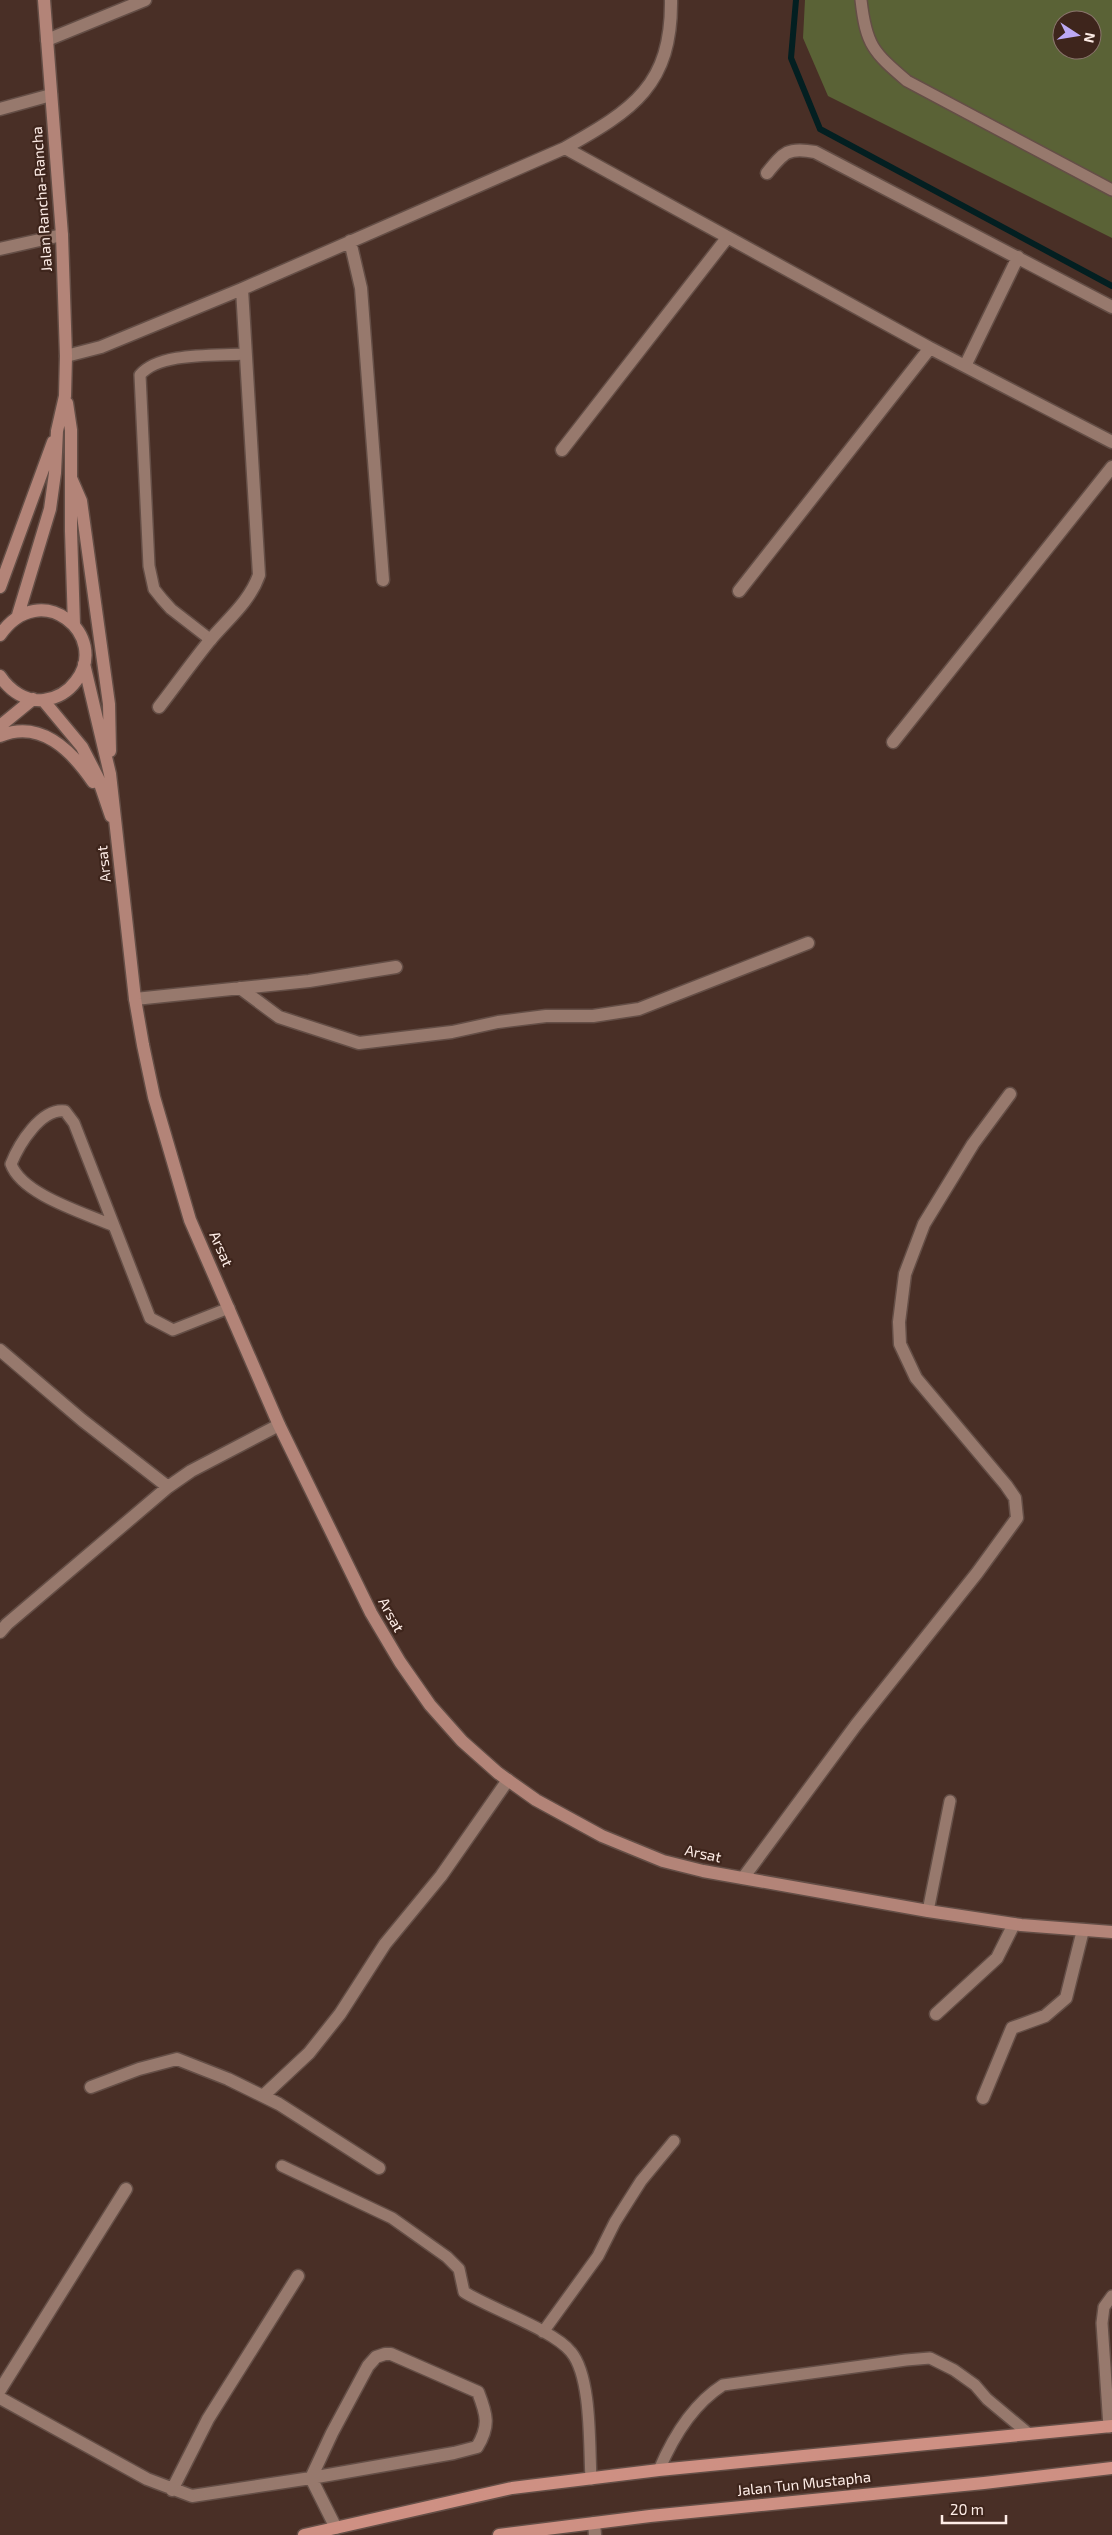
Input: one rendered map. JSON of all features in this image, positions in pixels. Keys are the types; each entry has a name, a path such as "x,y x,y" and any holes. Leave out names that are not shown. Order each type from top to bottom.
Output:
{"main road":[{"path":"304,2535 512,2488 659,2470 1111,2426"},
{"name":"Jalan Tun Mustapha","path":"500,2535 595,2529 1112,2468"}],"street":[{"name":"Jalan Rancha-Rancha","path":"44,0 62,235 66,356 65,396"},
{"path":"47,40 146,0"},
{"path":"66,356 101,348 242,289 565,148 612,122 639,97 660,69 668,46 672,0"},
{"path":"0,109 51,95"},
{"path":"565,148 930,348 1112,442"},
{"path":"767,173 781,155 789,150 798,149 815,152 1112,307"},
{"path":"0,249 62,235"},
{"path":"562,450 727,238"},
{"path":"350,241 361,288 383,580"},
{"path":"965,366 1018,257"},
{"path":"159,707 211,640 245,601 256,586 259,574 244,354 242,289"},
{"path":"739,591 930,348"},
{"path":"0,588 57,431 65,396"},
{"path":"65,396 71,430 74,624"},
{"path":"18,615 50,509 57,431"},
{"path":"893,742 1112,467"},
{"path":"71,478 81,501 109,704 110,774 117,835"},
{"path":"0,635 18,615 33,610 48,610 61,615 74,624 81,636 85,649 84,664 79,678 70,689 57,697 38,700 0,726"},
{"path":"84,664 110,774"},
{"path":"0,676 16,693 38,700 82,747 98,778 117,835"},
{"path":"0,736 12,731 26,731 53,739 77,760 107,804"},
{"name":"Arsat","path":"117,835 135,999 154,1097 190,1220 279,1425 371,1613 400,1662 430,1704 462,1741 508,1780 536,1800 602,1836 664,1861 743,1878 928,1912 1014,1924 1112,1932"},
{"path":"240,988 279,1017 359,1043 452,1032 527,1018 593,1016 639,1008 808,943"},
{"path":"135,999 309,981 396,967"},
{"path":"743,1878 856,1725 978,1573 1018,1518 1015,1498 1006,1484 916,1378 900,1344 899,1322 905,1274 924,1224 973,1144 1010,1094"},
{"path":"0,1350 82,1420 168,1487"},
{"path":"0,1632 168,1487 191,1471 279,1425"},
{"path":"263,2096 308,2053 340,2014 386,1944 441,1876 508,1780"},
{"path":"936,2014 997,1958 1014,1924"},
{"path":"983,2098 1012,2028 1046,2016 1066,1998 1084,1930"},
{"path":"91,2087 139,2069 177,2060 263,2096 379,2168"},
{"path":"0,2390 126,2189"},
{"path":"172,2490 208,2419 298,2276"},
{"path":"0,2398 147,2479 192,2496 311,2478 454,2453 477,2447 485,2432 486,2425 486,2411 478,2392 391,2354 376,2357 351,2396 311,2478"},
{"path":"311,2478 336,2528"}],"lane":[{"path":"861,0 864,30 879,57 907,81 1112,190"},
{"path":"211,640 171,609 154,589 149,566 140,375 153,363 177,358 244,354"},
{"path":"114,1226 36,1192 14,1172 12,1164 16,1152 39,1122 57,1110 65,1111 74,1124 114,1226 150,1318 173,1330 229,1308"},
{"path":"928,1912 950,1801"},
{"path":"543,2332 598,2256 615,2222 641,2181 674,2141"},
{"path":"282,2166 392,2218 447,2257 459,2269 464,2292 543,2332 571,2351 579,2366 587,2401 591,2479"},
{"path":"1111,2426 1102,2323 1104,2307 1112,2296"},
{"path":"659,2470 671,2443 707,2395 723,2385 906,2360 930,2358 954,2370 975,2385 987,2400 1030,2434"}],"green space":[{"path":"805,0 1112,0 1112,238 828,96 803,38"}],"waterway":[{"path":"796,0 791,58 820,129 1112,286"}]}
